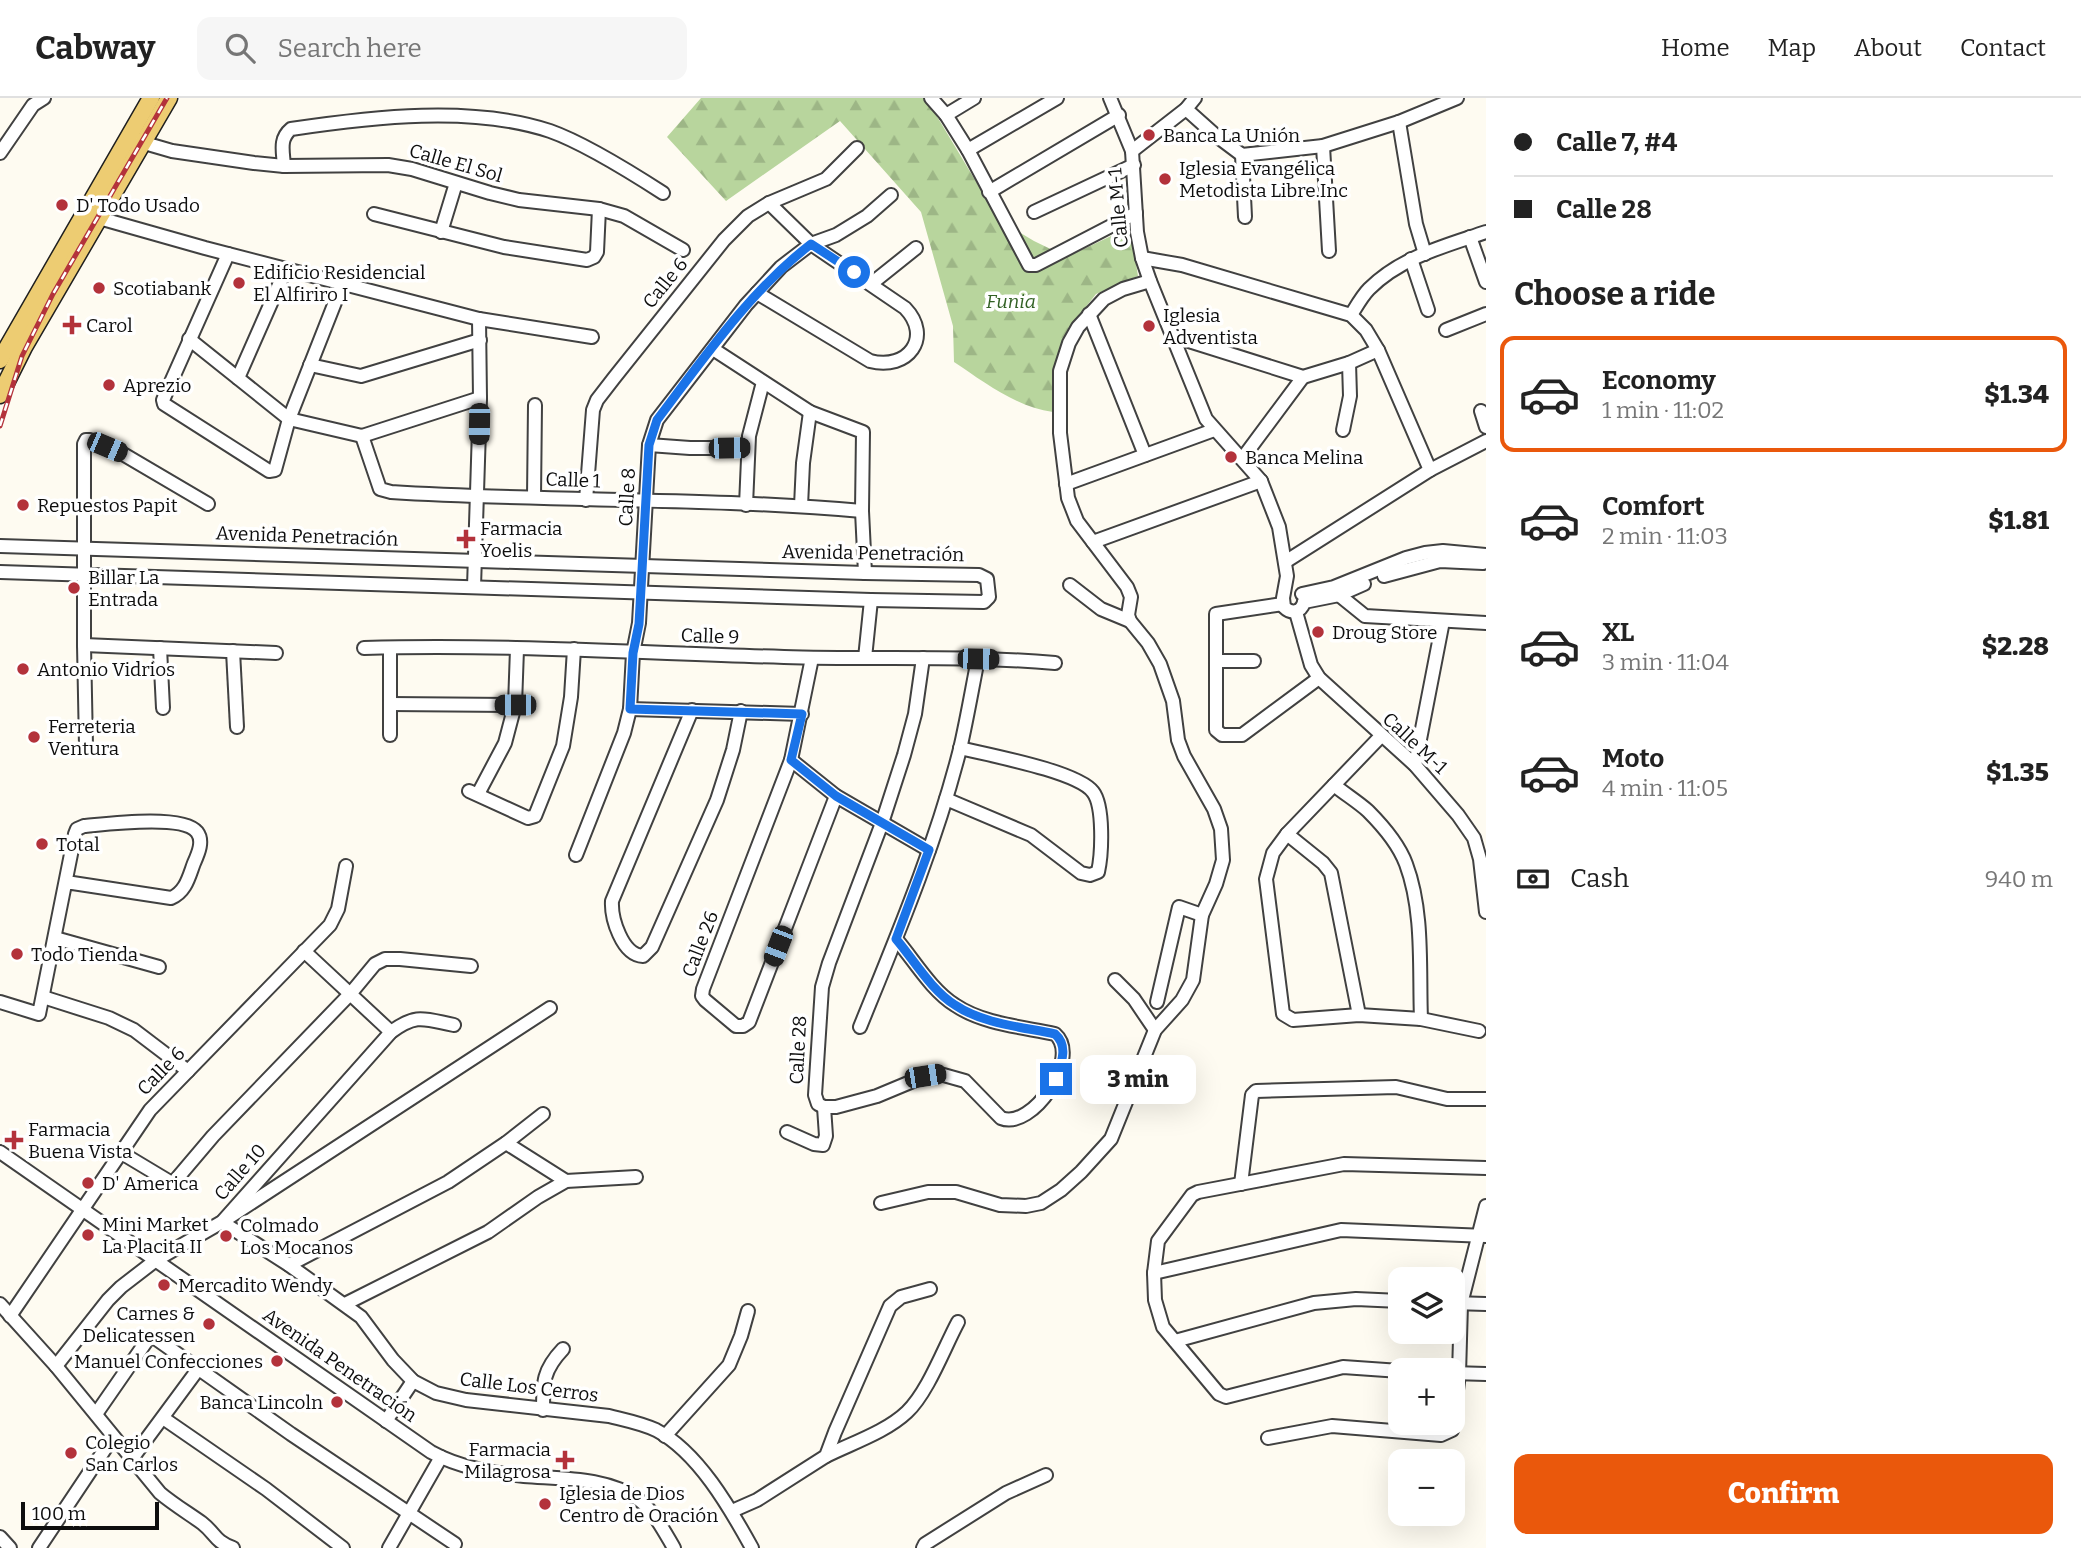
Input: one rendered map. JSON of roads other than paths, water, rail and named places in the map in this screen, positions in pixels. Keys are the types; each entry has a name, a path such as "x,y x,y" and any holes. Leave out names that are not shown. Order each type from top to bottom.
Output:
{"main road":[{"path":"0,395 24,347 101,215 135,141 151,98"},
{"path":"0,360 135,141 169,98"}],"street":[{"path":"931,98 946,115 968,150 1025,261 1032,266 1136,213"},
{"path":"946,115 974,98"},
{"path":"968,150 1057,98"},
{"name":"Calle M-1","path":"1110,98 1119,114 1132,151 1142,258 1206,419 1261,481 1279,527 1287,576 1284,600"},
{"path":"1132,151 1186,109 1195,98"},
{"path":"1186,109 1213,134 1242,155 1323,146 1399,122 1457,98"},
{"path":"0,153 36,100"},
{"path":"989,192 1119,114"},
{"path":"284,166 282,142 284,135 291,129 374,117 481,118 520,123 553,132 663,193"},
{"path":"1399,122 1416,224 1424,254"},
{"name":"Calle El Sol","path":"135,141 172,151 284,166 388,165 412,169 519,200 599,209 634,221 683,250"},
{"path":"1323,146 1329,251"},
{"name":"Calle 6","path":"586,500 589,441 597,400 724,240 748,216 769,203 826,179 857,148"},
{"path":"1242,155 1245,217"},
{"path":"1034,212 1134,165"},
{"path":"441,232 456,183"},
{"name":"Calle 8","path":"576,855 624,733 630,709 633,653 639,624 649,445 657,420 757,293 781,267 811,244 836,235 867,216 891,195"},
{"path":"757,293 865,359 876,363 895,362 913,349 916,341 917,328 905,308 811,244 769,203"},
{"path":"374,214 503,247 587,260 597,252 599,209"},
{"path":"101,215 286,269 479,319 592,337"},
{"path":"1351,316 1367,290 1386,274 1411,259 1486,232"},
{"path":"1470,237 1486,282"},
{"path":"871,284 916,248"},
{"path":"225,252 164,394 164,404 272,471 275,470 289,419 343,282"},
{"path":"1142,258 1181,265 1351,316 1366,330 1378,350 1430,470"},
{"path":"1411,259 1428,310"},
{"path":"238,378 286,269"},
{"path":"881,1203 928,1192 956,1192 1000,1205 1026,1206 1041,1203 1060,1190 1081,1172 1111,1139 1155,1030 1182,1000 1193,980 1202,915 1223,860 1221,829 1214,809 1178,740 1173,701 1160,664 1149,643 1130,621 1128,615 1131,597 1127,587 1110,561 1077,521 1066,484 1060,433 1060,371 1069,343 1078,327 1104,299 1150,281"},
{"path":"1089,314 1145,455"},
{"path":"1446,330 1486,314"},
{"path":"474,587 480,398 479,319"},
{"path":"1173,336 1303,377 1349,363 1378,350"},
{"path":"189,339 289,419 362,436 480,398"},
{"path":"310,365 361,376 480,340"},
{"path":"713,349 810,412 863,432 862,511 865,573"},
{"path":"1343,430 1350,396 1349,363"},
{"path":"1242,459 1303,377"},
{"path":"746,505 748,447 762,382"},
{"path":"534,497 535,405"},
{"path":"1481,411 1486,427"},
{"path":"801,506 803,463 810,412"},
{"path":"1066,484 1214,430"},
{"name":"Calle 1","path":"362,436 381,490 478,498 534,497 801,506 862,511"},
{"path":"86,746 83,575 86,440 123,454 208,504"},
{"path":"1285,562 1430,470 1486,441"},
{"path":"649,445 690,449 748,447"},
{"path":"1093,542 1261,481"},
{"name":"Avenida Penetración","path":"0,546 978,575 983,576 989,583 989,597 984,602 871,600 0,572"},
{"path":"1284,600 1288,610 1301,600 1425,553 1443,551 1486,555"},
{"path":"1301,600 1339,595 1392,572 1429,562 1486,563"},
{"name":"Calle M-1","path":"1287,576 1301,600 1311,665 1319,678 1415,765 1474,838 1480,859 1486,912"},
{"path":"1070,585 1101,608 1130,621"},
{"path":"1301,600 1292,590 1284,600 1216,614 1216,730 1222,735 1242,735 1319,678"},
{"path":"1339,595 1365,616 1486,624"},
{"path":"865,658 871,600"},
{"path":"1415,765 1443,621"},
{"path":"84,645 275,653"},
{"path":"160,648 163,708"},
{"path":"390,648 390,735"},
{"name":"Calle 9","path":"363,649 574,649 633,653 978,659 1055,663"},
{"path":"517,649 515,705 505,743 474,793 528,818 535,816 563,746 572,697 574,649"},
{"path":"233,651 237,727"},
{"name":"Calle 26","path":"812,658 791,760 703,989 702,996 705,1000 736,1026 749,1022 836,796"},
{"name":"Calle 28","path":"896,939 939,991 971,1015 1055,1034 1061,1039 1062,1059 1056,1079 1048,1093 1023,1117 1008,1121 1001,1118 965,1081 940,1074 925,1076 877,1096 836,1107 824,1108 818,1104 815,1095 822,987 883,823 915,714 923,658"},
{"path":"860,1027 896,939 946,799 960,748 978,659"},
{"path":"1216,661 1254,661"},
{"path":"390,704 515,705"},
{"path":"630,709 802,714"},
{"path":"692,710 612,901 611,911 626,947 636,956 642,956 652,947 717,800 733,750 741,711"},
{"path":"1381,736 1287,834 1273,853 1266,879 1283,1014 1293,1020 1359,1015 1422,1019 1479,1031"},
{"path":"946,799 1031,835 1080,873 1090,875 1098,872 1101,858 1099,810 1093,793 1081,782 960,748"},
{"path":"791,760 836,796 929,850"},
{"path":"1334,785 1367,811 1388,834 1405,862 1413,890 1417,921 1422,1019"},
{"path":"0,1002 39,1014 65,882 77,829 84,826 167,821 194,829 201,840 200,849 178,896 165,898 65,882"},
{"path":"1287,834 1323,863 1331,873 1359,1015"},
{"name":"Calle 6","path":"10,1316 150,1110 330,925 338,909 346,866"},
{"path":"1157,1002 1179,907 1202,915"},
{"path":"55,938 159,967"},
{"path":"304,951 391,1032"},
{"path":"120,1152 170,1182 178,1180 212,1136 351,993 375,964 385,959 471,966"},
{"path":"1115,980 1134,999 1155,1030"},
{"path":"43,997 109,1018 134,1030 188,1072"},
{"path":"222,1222 550,1009"},
{"name":"Calle 10","path":"56,1366 108,1300 156,1260 222,1222 391,1032 405,1021 416,1018 454,1024"},
{"path":"1241,1184 1252,1095 1263,1089 1396,1087 1447,1099 1486,1099"},
{"path":"788,1132 814,1144 823,1145 826,1136 824,1108"},
{"path":"289,1265 447,1182 506,1143 542,1114"},
{"path":"506,1143 566,1181"},
{"name":"Avenida Penetración","path":"0,1152 440,1457 483,1471 585,1480 617,1489 641,1501 670,1547"},
{"path":"1388,1370 1343,1367 1226,1397 1219,1394 1163,1326 1155,1300 1154,1273 1158,1241 1192,1195 1198,1192 1344,1164 1486,1168"},
{"path":"345,1304 488,1232 566,1181 636,1177"},
{"path":"1465,1281 1481,1236 1486,1206"},
{"name":"Calle Los Cerros","path":"222,1222 345,1304 361,1317 399,1368 413,1381 436,1393 466,1400 609,1416 631,1421 665,1436 698,1465 732,1511 752,1548"},
{"path":"1154,1273 1341,1230 1481,1236"},
{"path":"826,1456 890,1306 901,1297 930,1289"},
{"path":"1175,1341 1314,1303 1356,1299 1388,1300"},
{"path":"1465,1303 1486,1304"},
{"path":"0,1304 96,1413 160,1493 180,1510 205,1525 219,1545 233,1548"},
{"path":"665,1436 729,1365 748,1311"},
{"path":"732,1511 757,1500 826,1456 882,1429 907,1412 922,1394 958,1322"},
{"path":"96,1413 148,1339 155,1338 455,1544"},
{"path":"543,1410 543,1382 550,1364 563,1349"},
{"path":"131,1460 199,1368"},
{"path":"1465,1374 1486,1374"},
{"path":"386,1421 413,1381"},
{"path":"163,1418 267,1489 344,1548"},
{"path":"1268,1438 1332,1426 1388,1431"},
{"path":"42,1547 113,1437"},
{"path":"390,1548 440,1457"},
{"path":"923,1548 925,1544 1006,1493 1046,1475"},
{"path":"0,1536 10,1548"}],"railway":[{"path":"0,426 22,356 53,294 167,98"}],"place":[{"name":"Banca La Unión","path":"1149,135"},
{"name":"Iglesia Evangélica Metodista Libre.Inc","path":"1165,179"},
{"name":"D' Todo Usado","path":"62,205"},
{"name":"Edificio Residencial El Alfiriro I","path":"239,283"},
{"name":"Scotiabank","path":"99,288"},
{"name":"Carol","path":"72,325"},
{"name":"Iglesia Adventista","path":"1149,326"},
{"name":"Aprezio","path":"109,385"},
{"name":"Banca Melina","path":"1231,457"},
{"name":"Repuestos Papit","path":"23,505"},
{"name":"Farmacia Yoelis","path":"466,539"},
{"name":"Billar La Entrada","path":"74,588"},
{"name":"Droug Store","path":"1318,632"},
{"name":"Antonio Vidrios","path":"23,669"},
{"name":"Ferreteria Ventura","path":"34,737"},
{"name":"Total","path":"42,844"},
{"name":"Todo Tienda","path":"17,954"},
{"name":"Farmacia Buena Vista","path":"14,1140"},
{"name":"D' America","path":"88,1183"},
{"name":"Mini Market La Placita II","path":"88,1235"},
{"name":"Colmado Los Mocanos","path":"226,1236"},
{"name":"Mercadito Wendy","path":"164,1285"},
{"name":"Carnes & Delicatessen","path":"209,1324"},
{"name":"Manuel Confecciones","path":"277,1361"},
{"name":"Banca Lincoln","path":"337,1402"},
{"name":"Colegio San Carlos","path":"71,1453"},
{"name":"Farmacia Milagrosa","path":"565,1460"},
{"name":"Iglesia de Dios Centro de Oración","path":"545,1504"}],"park label":[{"name":"Funia","path":"1011,301"}]}
